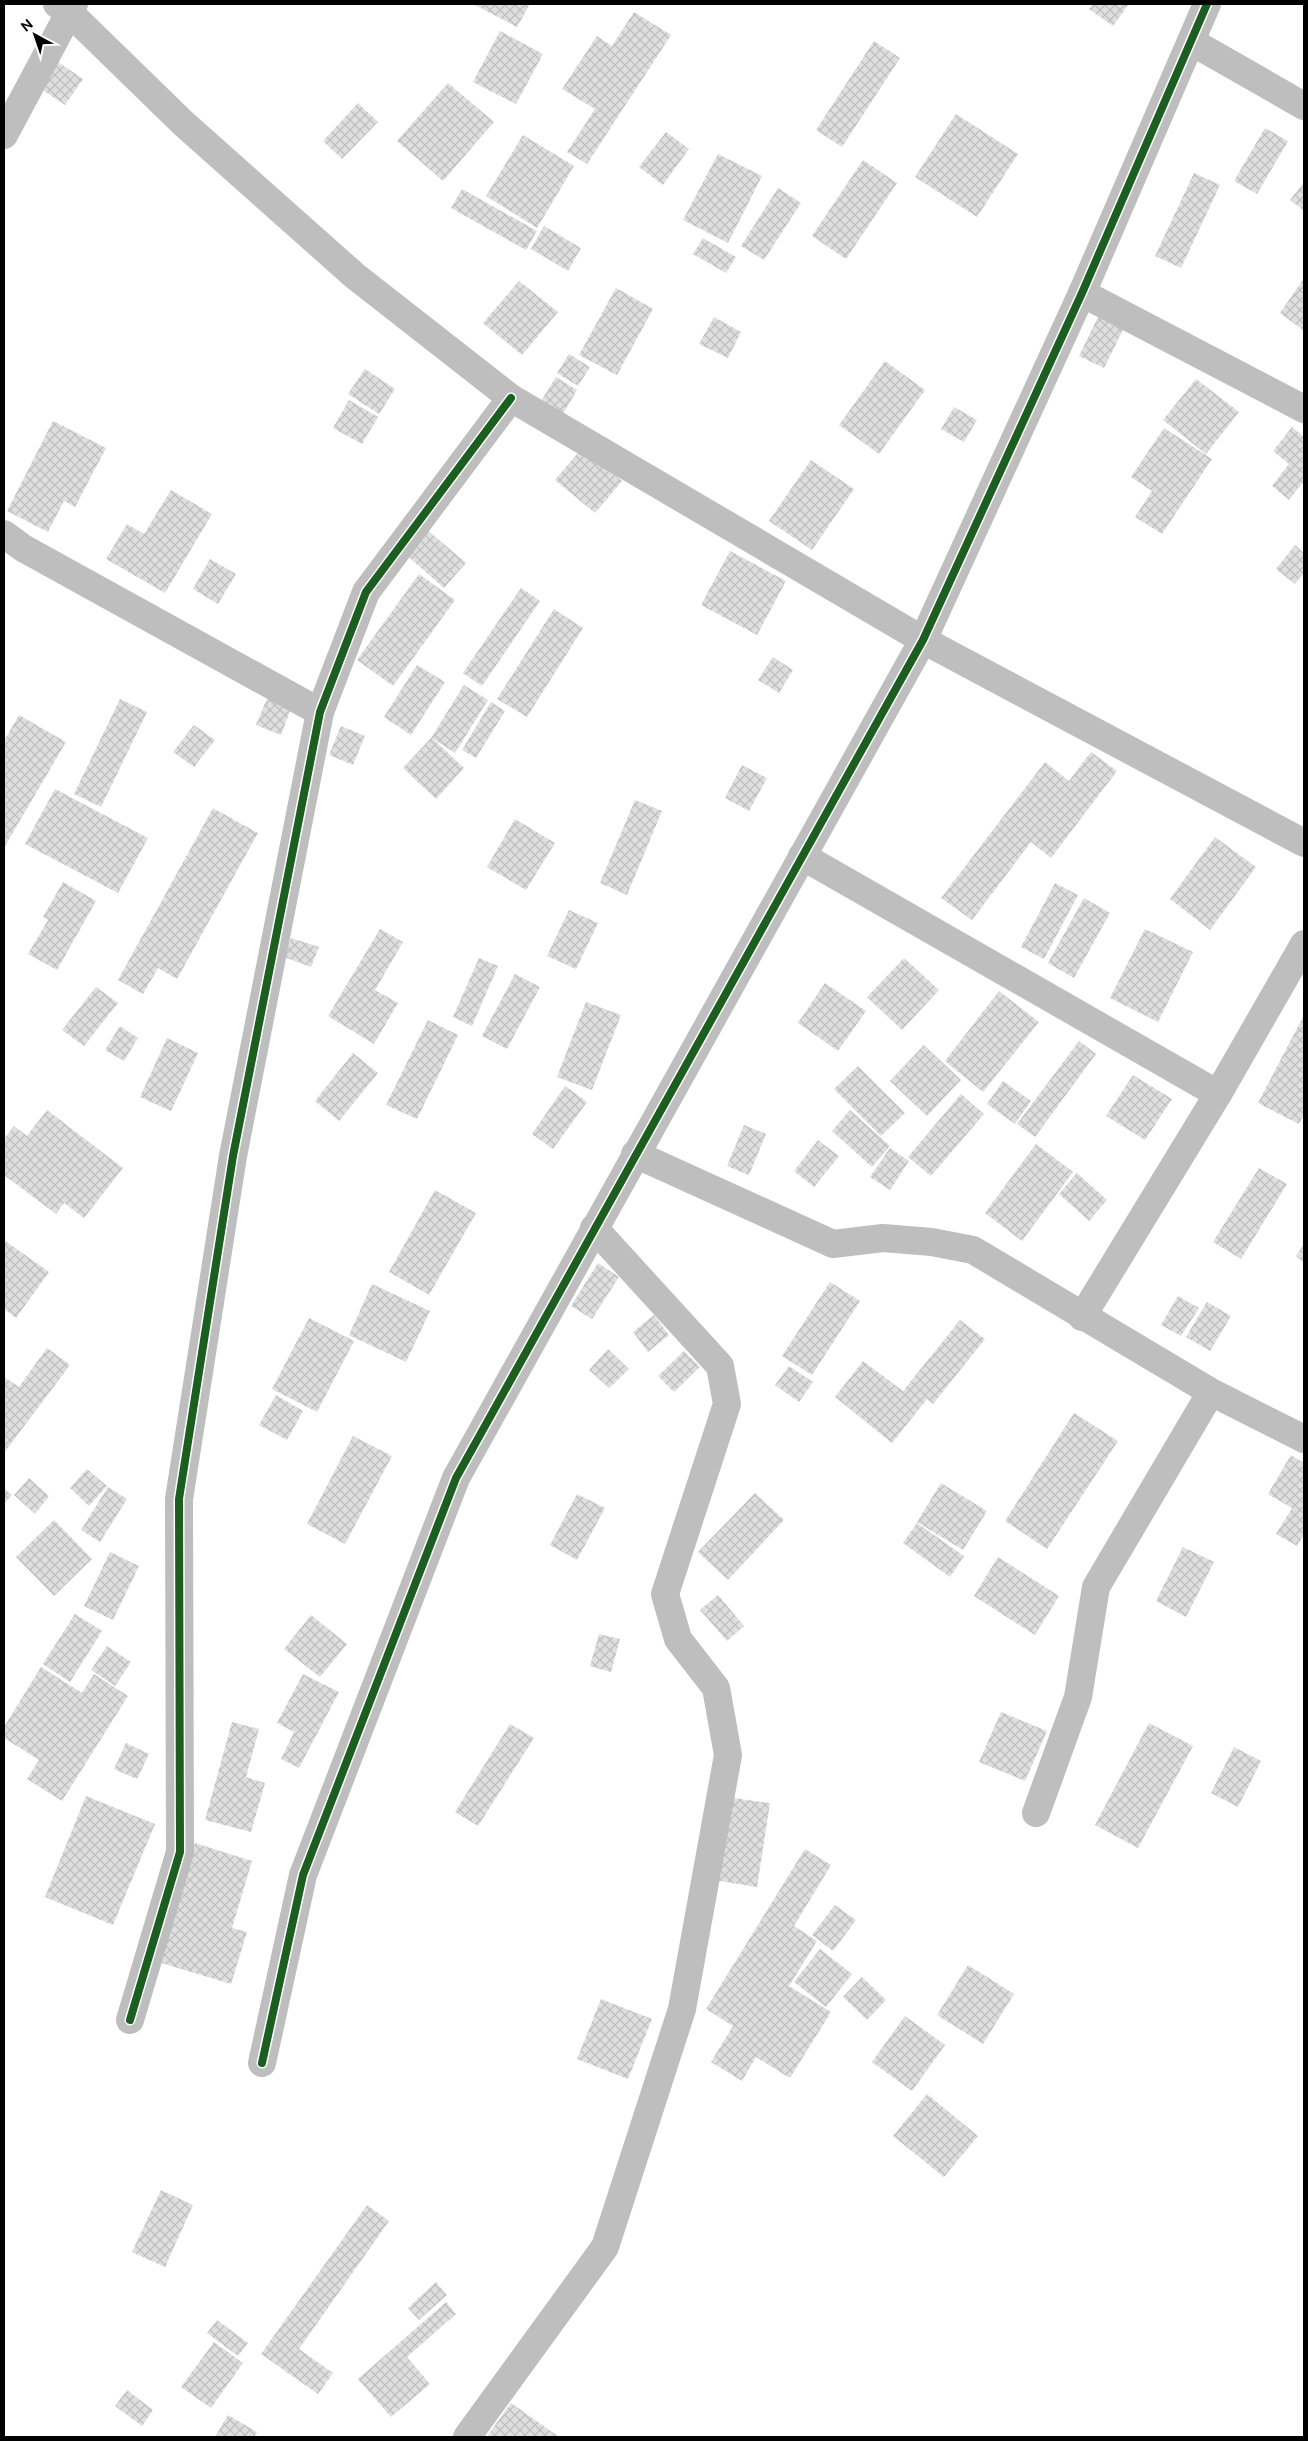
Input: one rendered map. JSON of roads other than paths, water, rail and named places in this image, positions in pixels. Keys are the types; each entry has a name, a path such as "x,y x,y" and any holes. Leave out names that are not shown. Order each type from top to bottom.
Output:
{"street":[{"path":"262,2063 303,1875 456,1478 635,1154 924,640 1082,293 1207,4"},
{"path":"4,135 67,7 184,123 355,276 511,398 924,640 1304,843"},
{"path":"1192,42 1304,106"},
{"path":"1082,293 1304,409"},
{"path":"130,2020 180,1852 180,1499 233,1156 320,712 366,592 511,398"},
{"path":"4,534 23,548 320,712"},
{"path":"802,856 1218,1094"},
{"path":"1082,1317 1218,1094 1304,944"},
{"path":"635,1154 833,1244 883,1238 932,1242 973,1250 1082,1317 1211,1392 1304,1438"},
{"path":"467,2437 605,2247 682,2009 728,1755 716,1688 678,1639 665,1594 727,1404 720,1366 594,1228"},
{"path":"1036,1812 1078,1697 1096,1587 1211,1392"}]}
